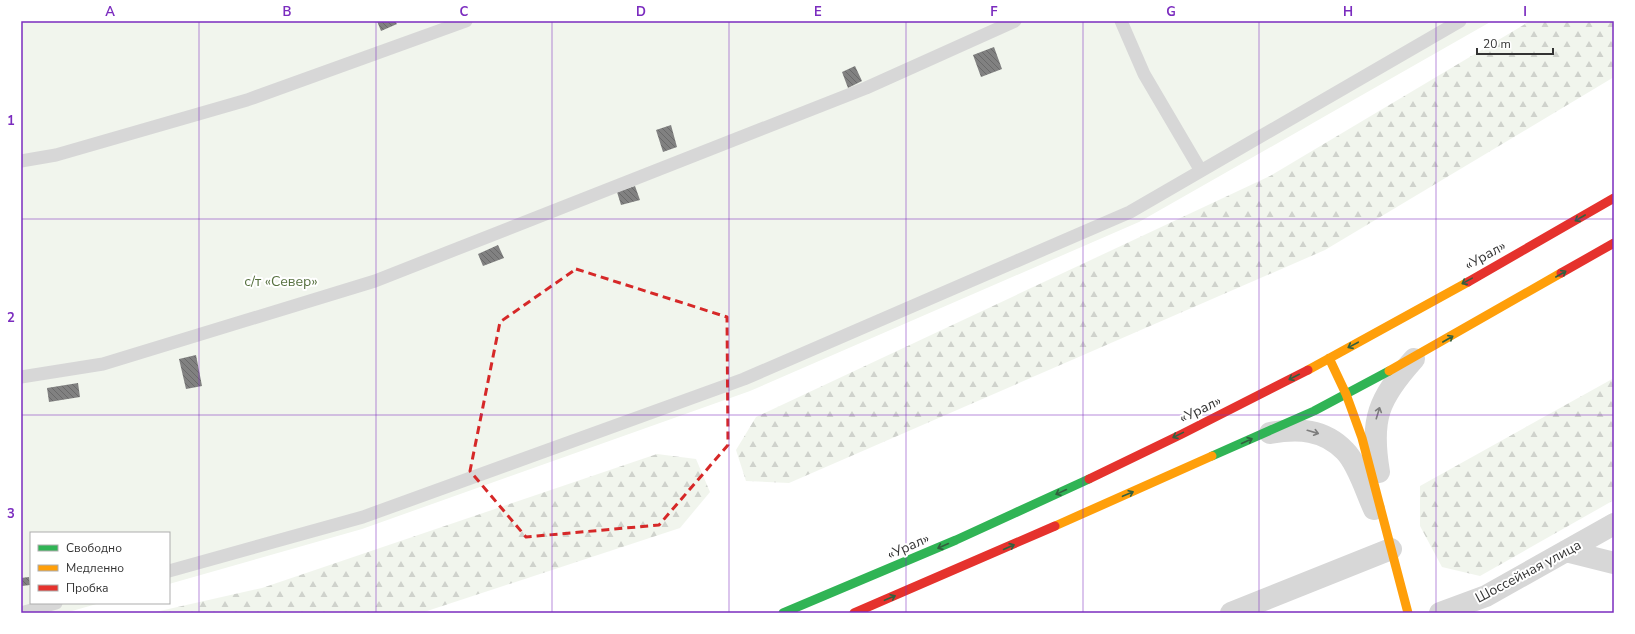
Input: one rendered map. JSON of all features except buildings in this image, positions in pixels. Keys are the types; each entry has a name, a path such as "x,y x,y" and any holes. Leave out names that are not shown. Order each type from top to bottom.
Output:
{"main road":[{"name":"«Урал»","path":"784,613 875,576 971,534 1237,406 1329,358 1614,198"},
{"path":"854,613 994,553 1314,411 1414,358 1614,243"},
{"path":"1329,358 1346,394 1362,438 1408,613"}],"street":[{"path":"1391,548 1374,445 1375,431 1380,407 1388,392 1395,380 1414,358"},
{"path":"1260,435 1289,430 1300,430 1324,436 1345,451 1358,473 1391,548"},
{"name":"Шоссейная улица","path":"1440,613 1486,596 1614,524"},
{"path":"1231,613 1391,548"},
{"path":"1566,551 1614,563"}],"lane":[{"path":"21,161 56,155 247,100 466,21"},
{"path":"21,377 103,364 375,281 866,88 1016,21"},
{"path":"1121,21 1144,74 1201,171"},
{"path":"170,571 363,517 744,379 1130,212 1460,21"},
{"path":"21,613 52,604"}],"highlighted area":[{"path":"576,269 727,317 728,445 659,525 526,537 470,471 500,322"}],"green space":[{"name":"с/т «Север»","path":"21,21 1492,21 1139,222 750,391 362,529 170,584 170,532 30,532 30,604 96,604 65,613 21,613"},
{"path":"1530,21 1614,21 1614,77 1325,250 789,483 746,481 736,450 756,417 1270,176"},
{"path":"1614,378 1614,500 1480,576 1442,567 1420,526 1420,486"},
{"path":"657,454 696,459 710,492 680,528 421,613 151,613 262,588"}],"traffic: fast":[{"path":"1212,456 1314,411 1389,371"},
{"path":"783,613 956,540 1089,479"}],"traffic: slow":[{"path":"1389,371 1561,273"},
{"path":"1308,370 1468,282"},
{"path":"1329,358 1346,394 1362,438 1408,613"},
{"path":"1055,526 1212,456"}],"traffic: jam":[{"path":"1468,282 1614,198"},
{"path":"1561,273 1614,243"},
{"path":"1089,479 1308,370"},
{"path":"854,613 1055,526"}]}
